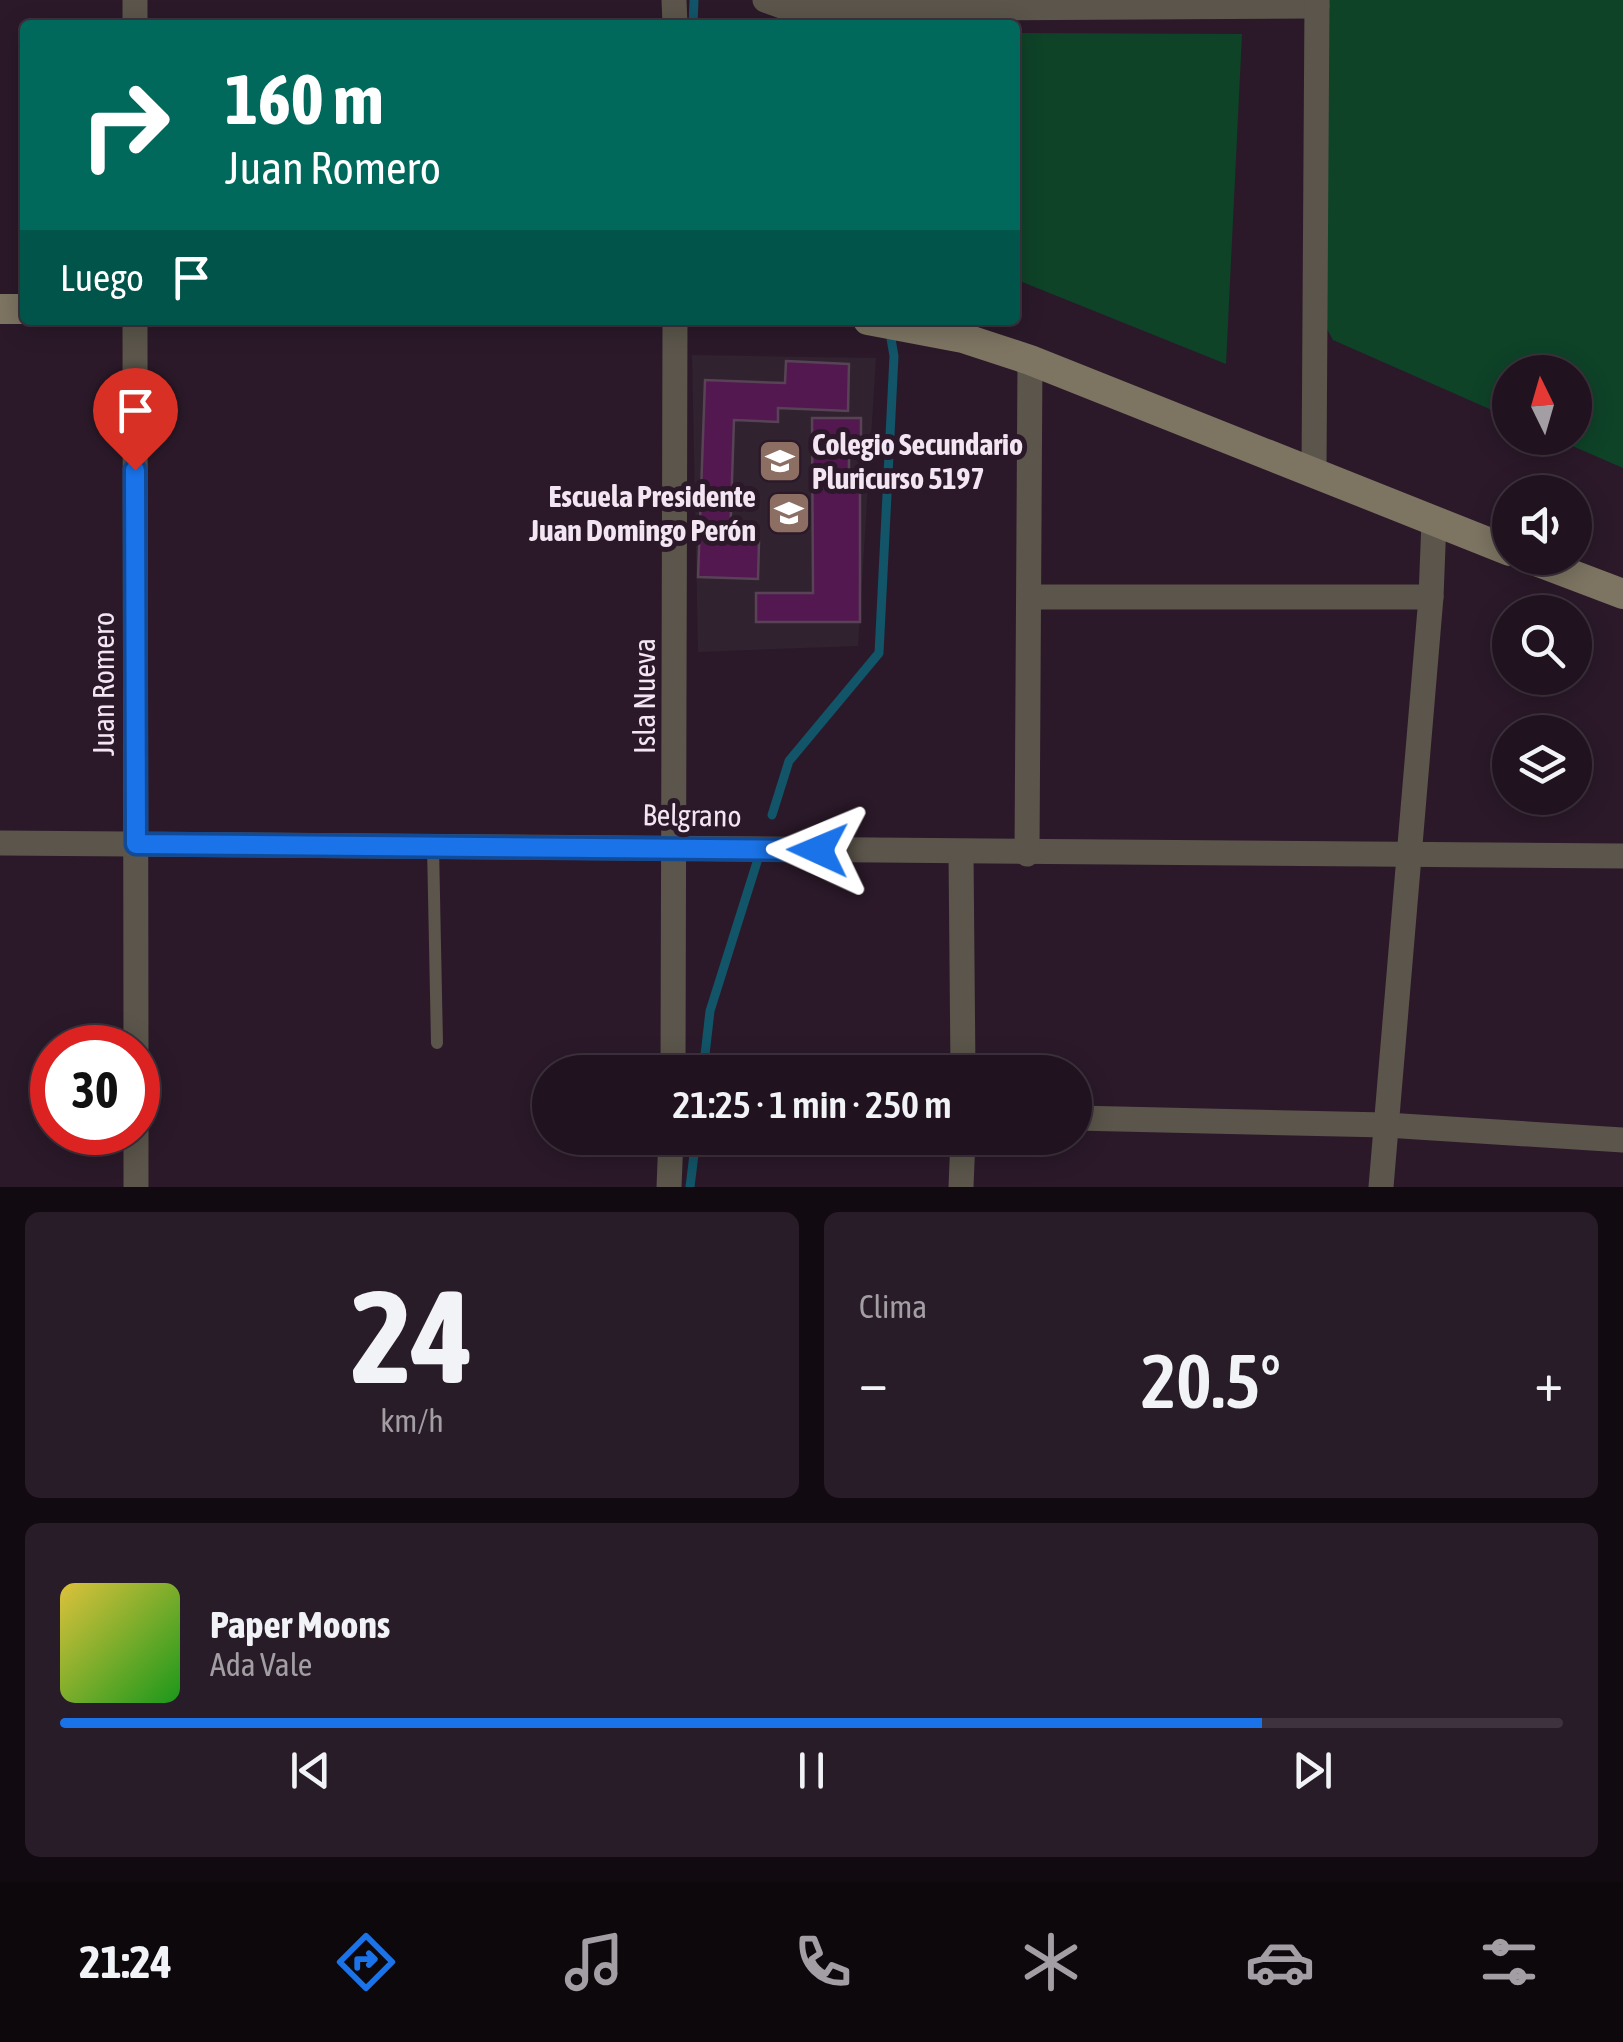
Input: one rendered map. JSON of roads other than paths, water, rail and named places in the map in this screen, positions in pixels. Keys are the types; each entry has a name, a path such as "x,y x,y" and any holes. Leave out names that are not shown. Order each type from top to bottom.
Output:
{"main road":[{"path":"900,325 1030,360 1492,543"},
{"path":"1573,575 1623,594"}],"street":[{"path":"765,0 790,8 1317,3 1314,470"},
{"name":"Juan Romero","path":"135,325 136,1025"},
{"name":"Isla Nueva","path":"673,1055 675,325"},
{"path":"1027,854 1030,360"},
{"path":"1381,1187 1431,597 1434,521"},
{"path":"1029,597 1431,597"},
{"name":"Belgrano","path":"0,844 1623,856"},
{"path":"961,852 963,1055"},
{"path":"1092,1118 1386,1124 1623,1140"},
{"path":"136,1155 136,1187"},
{"path":"669,1187 670,1155"},
{"path":"962,1187 963,1155"}],"lane":[{"path":"433,846 437,1043"}],"waterway":[{"path":"693,20 694,0"},
{"path":"772,815 789,761 879,653 894,356 890,333"},
{"path":"705,1055 710,1011 757,862"},
{"path":"690,1187 694,1155"}],"place":[{"name":"Colegio Secundario Pluricurso 5197","path":"780,461"},
{"name":"Escuela Presidente Juan Domingo Perón","path":"789,513"}]}
